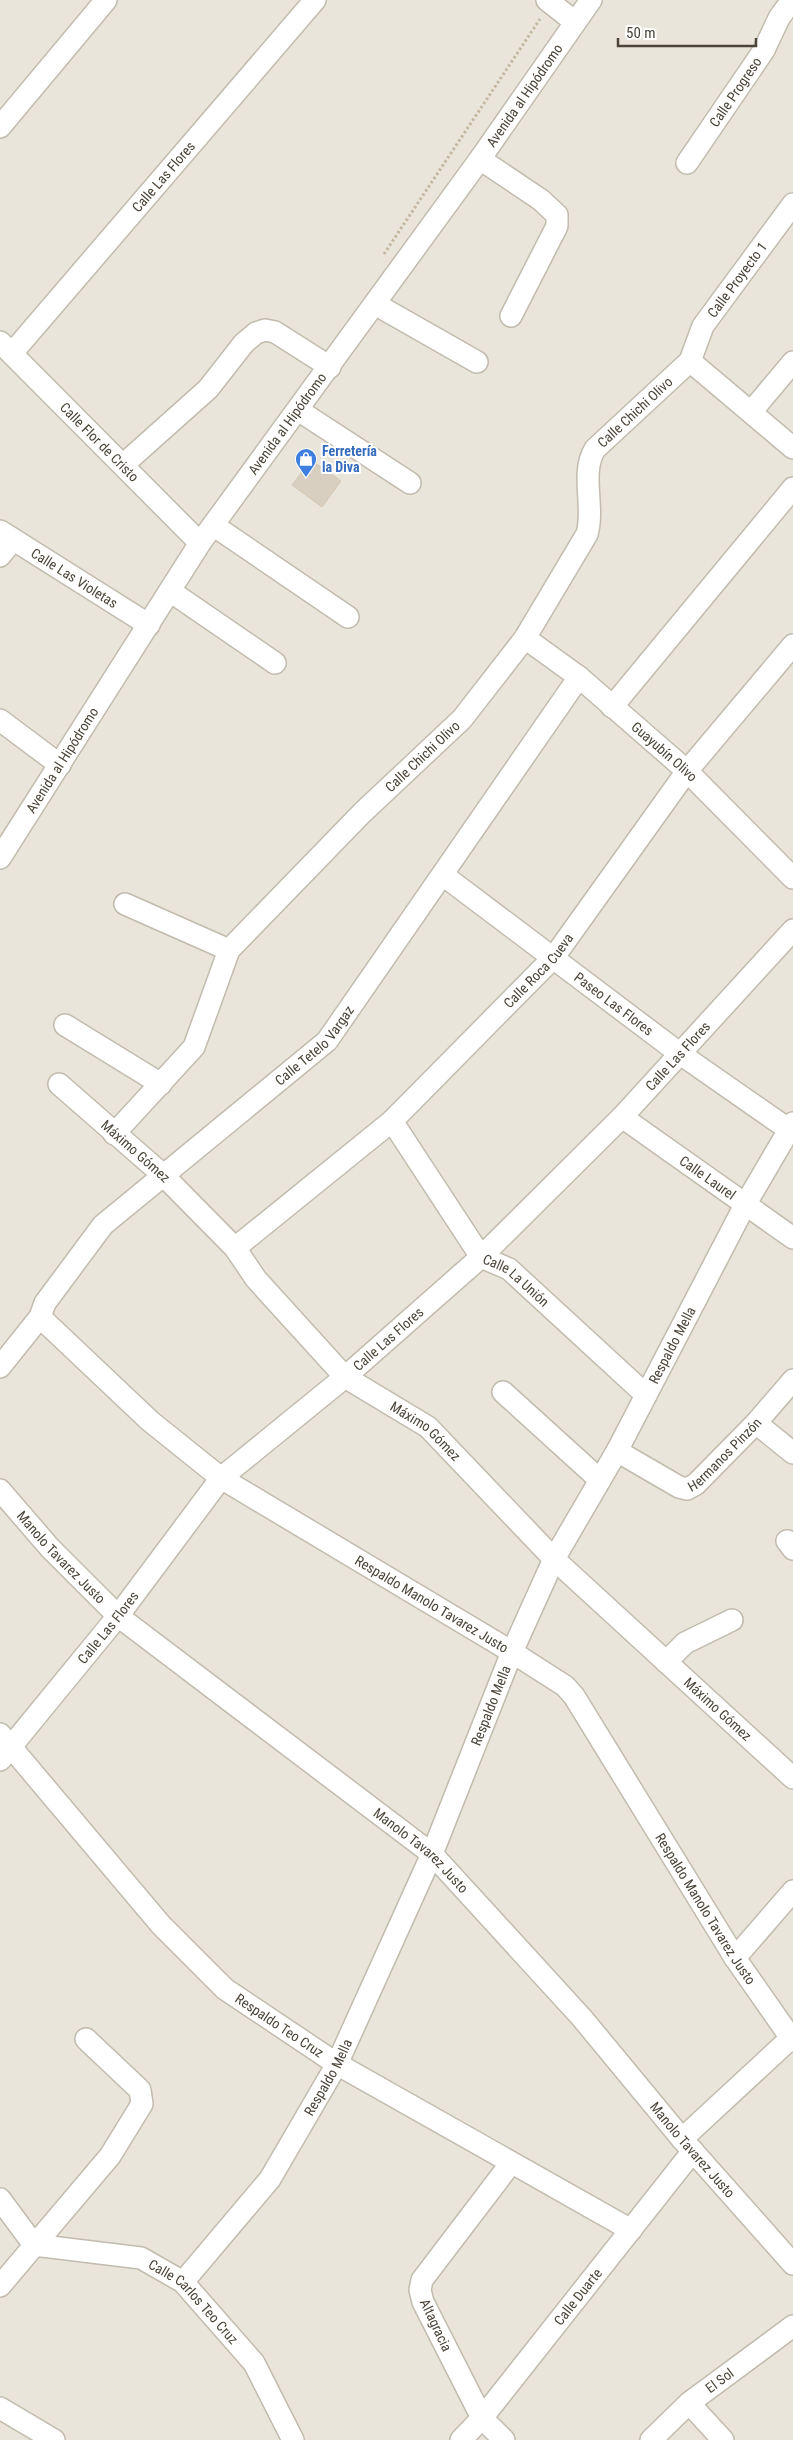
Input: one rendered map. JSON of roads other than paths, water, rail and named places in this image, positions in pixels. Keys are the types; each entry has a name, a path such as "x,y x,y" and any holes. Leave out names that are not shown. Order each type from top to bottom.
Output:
{"street":[{"path":"0,127 106,0"},
{"name":"Calle Las Flores","path":"7,347 315,0"},
{"name":"Avenida al Hipódromo","path":"3,849 60,765 109,684 149,625 200,543 480,159 591,0"},
{"name":"Calle Progreso","path":"686,163 764,50 786,23 792,0"},
{"path":"549,2 575,22"},
{"path":"480,159 541,200 557,216 556,226 511,316"},
{"name":"Calle Proyecto 1","path":"690,361 703,326 793,204"},
{"path":"375,304 477,362"},
{"path":"124,464 208,389 244,343 256,333 265,330 274,332 330,367"},
{"name":"Calle Flor de Cristo","path":"7,347 200,543"},
{"path":"690,361 793,448"},
{"name":"Calle Chichi Olivo","path":"114,1134 194,1047 229,950 362,814 462,719 525,638 587,534 591,516 589,466 591,456 596,449 690,361"},
{"path":"752,412 793,362"},
{"path":"298,410 410,483"},
{"path":"612,707 793,488"},
{"path":"213,525 348,617"},
{"name":"Calle Las Violetas","path":"4,542 149,625"},
{"path":"170,591 234,633 275,663"},
{"name":"Guayubín Olivo","path":"525,638 579,677 687,771 793,878"},
{"name":"Calle Roca Cueva","path":"235,1248 392,1121 554,957 687,771 793,645"},
{"name":"Calle Tetelo Vargaz","path":"0,1367 40,1317 45,1303 103,1225 327,1041 579,677"},
{"path":"0,720 60,765"},
{"name":"Paseo Las Flores","path":"443,875 679,1053 790,1126"},
{"path":"125,904 229,950"},
{"name":"Calle Las Flores","path":"4,1747 118,1616 221,1478 344,1377 482,1257 622,1118 679,1053 793,930"},
{"path":"65,1025 161,1084"},
{"name":"Máximo Gómez","path":"59,1084 163,1175 235,1248 256,1279 344,1377 428,1428 554,1559 793,1778"},
{"name":"Calle Laurel","path":"622,1118 793,1238"},
{"name":"Calle La Unión","path":"392,1121 482,1257 509,1269 646,1395"},
{"name":"Respaldo Mella","path":"183,2282 270,2179 337,2064 432,1854 512,1652 554,1559 617,1451 745,1205 790,1126"},
{"name":"Respaldo Manolo Tavarez Justo","path":"40,1317 150,1421 221,1478 512,1652 565,1686 574,1696 735,1958 792,2039"},
{"name":"Hermanos Pinzón","path":"617,1451 679,1487 687,1488 696,1484 756,1423 793,1380"},
{"path":"502,1392 600,1480"},
{"path":"756,1423 793,1453"},
{"name":"Manolo Tavarez Justo","path":"0,1490 50,1548 118,1616 432,1854 582,2018 688,2145 793,2264"},
{"path":"666,1662 686,1644 732,1620"},
{"name":"Respaldo Teo Cruz","path":"4,1747 161,1925 226,1989 337,2064 631,2230"},
{"path":"735,1958 793,1891"},
{"path":"0,2286 110,2156 142,2104 140,2090 86,2039"},
{"name":"Calle Duarte","path":"461,2440 482,2418 631,2230 688,2145 792,2039"},
{"name":"Altagracia","path":"504,2440 482,2418 423,2302 420,2290 422,2280 512,2163"},
{"path":"0,2199 34,2245"},
{"name":"Calle Carlos Teo Cruz","path":"34,2245 141,2258 183,2282 254,2363 293,2440"},
{"name":"El Sol","path":"651,2440 688,2403 793,2326"},
{"path":"688,2403 723,2440"},
{"path":"0,2408 54,2440"}],"place":[{"name":"Ferretería la Diva","path":"306,478"}]}
